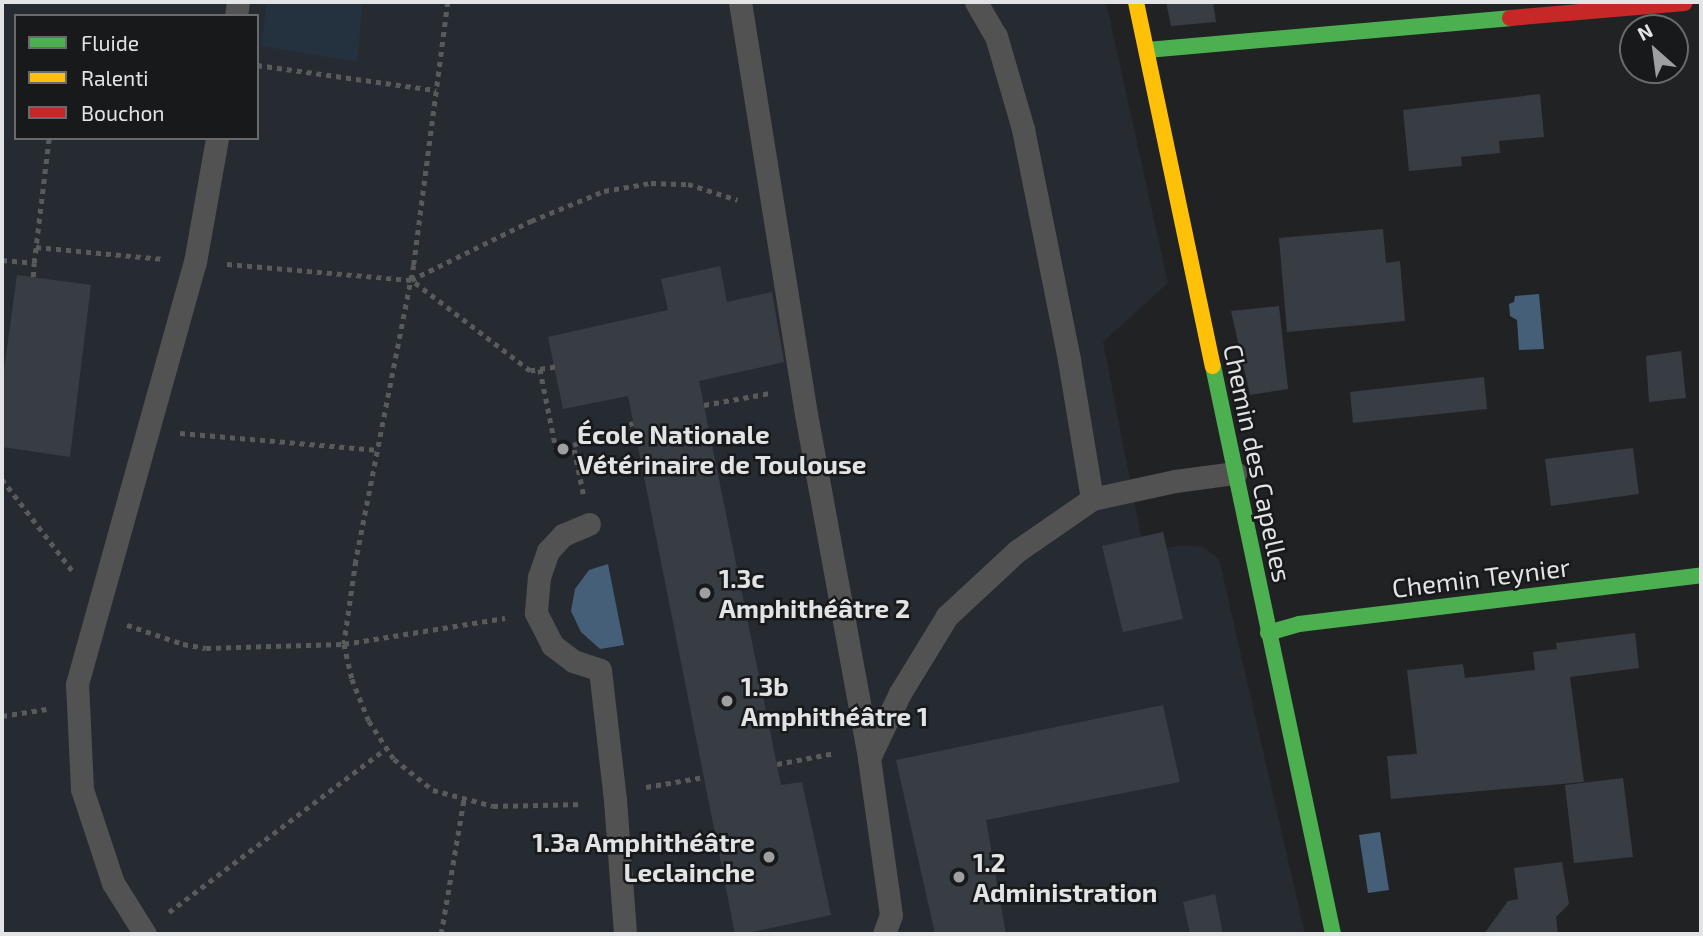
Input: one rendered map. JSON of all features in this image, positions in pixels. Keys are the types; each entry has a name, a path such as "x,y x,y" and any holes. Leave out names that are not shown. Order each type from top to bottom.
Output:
{"street":[{"name":"Chemin des Capelles","path":"1136,2 1333,934"},
{"path":"1147,50 1684,3"},
{"name":"Chemin Teynier","path":"1268,632 1299,624 1701,575"}],"lane":[{"path":"740,2 806,414 869,758 891,915 884,934"},
{"path":"976,2 996,36 1023,129 1069,360 1092,499"},
{"path":"144,933 113,883 82,789 77,684 195,262 217,140"},
{"path":"869,758 900,693 947,616 1017,551 1092,499 1175,481 1235,473"},
{"path":"589,524 563,535 548,551 539,577 536,613 552,645 573,661 600,670 615,800 625,934"}],"path":[{"path":"448,2 411,280 344,644 352,679 369,721 394,759 433,790 505,806 569,807 615,800"},
{"path":"259,65 436,90"},
{"path":"33,276 49,140"},
{"path":"36,247 411,280 604,191 651,183 688,184 732,197 759,210 776,223"},
{"path":"2,260 34,263"},
{"path":"411,280 530,371 555,367"},
{"path":"540,369 556,448 633,423"},
{"path":"704,405 762,394"},
{"path":"148,430 378,450"},
{"path":"573,444 582,488"},
{"path":"2,479 98,609 151,634 206,648 344,644 536,613"},
{"path":"2,716 78,705"},
{"path":"144,933 387,748"},
{"path":"777,764 835,753"},
{"path":"649,786 704,777"},
{"path":"442,934 464,798"}],"shaded area":[{"name":"École Nationale Vétérinaire de Toulouse","path":"2,2 1106,2 1168,283 1103,342 1141,536 1163,532 1167,548 1181,545 1203,547 1219,559 1305,934 2,934"},
{"path":"267,2 363,2 357,62 261,46"}],"water":[{"path":"1539,294 1544,349 1519,350 1517,320 1510,316 1509,304 1514,302 1515,296"},
{"path":"608,564 624,645 600,649 581,632 571,611 575,589 589,570"},
{"path":"1380,832 1389,890 1368,893 1359,835"}],"building":[{"path":"1166,2 1213,2 1216,22 1171,26"},
{"path":"1540,94 1544,137 1499,141 1500,153 1461,157 1462,166 1409,171 1403,110"},
{"path":"1383,229 1386,263 1400,261 1405,321 1287,332 1279,238"},
{"path":"720,266 727,302 772,292 784,362 699,381 781,785 802,782 831,915 743,934 735,934 628,396 563,409 548,337 668,310 661,279"},
{"path":"17,275 91,285 70,457 2,447 2,385"},
{"path":"1279,306 1288,389 1250,395 1231,311"},
{"path":"1681,351 1686,398 1649,402 1646,356"},
{"path":"1484,377 1487,409 1353,423 1350,392"},
{"path":"1633,448 1639,494 1551,506 1545,459"},
{"path":"1163,532 1183,619 1123,632 1102,546"},
{"path":"1635,633 1639,668 1570,677 1584,782 1391,799 1387,756 1417,754 1407,670 1463,664 1465,678 1535,670 1533,652 1557,649 1556,643"},
{"name":"1.2 Administration","path":"1163,705 1180,782 986,820 1006,934 935,934 896,760"},
{"path":"1623,778 1633,857 1574,863 1565,785"},
{"path":"1562,862 1569,904 1556,917 1558,934 1484,934 1508,901 1518,899 1514,868"},
{"path":"1215,894 1223,934 1190,934 1183,902"}],"traffic: fast":[{"path":"1147,50 1510,18"},
{"path":"1213,366 1333,934"},
{"path":"1268,633 1299,624 1701,575"}],"traffic: slow":[{"path":"1136,2 1213,366"}],"traffic: jam":[{"path":"1510,18 1684,3"}],"place":[{"name":"École Nationale Vétérinaire de Toulouse","path":"563,449"},
{"name":"1.3c Amphithéâtre 2","path":"705,593"},
{"name":"1.3b Amphithéâtre 1","path":"727,701"},
{"name":"1.3a Amphithéâtre Leclainche","path":"769,857"},
{"name":"1.2 Administration","path":"959,877"}]}
